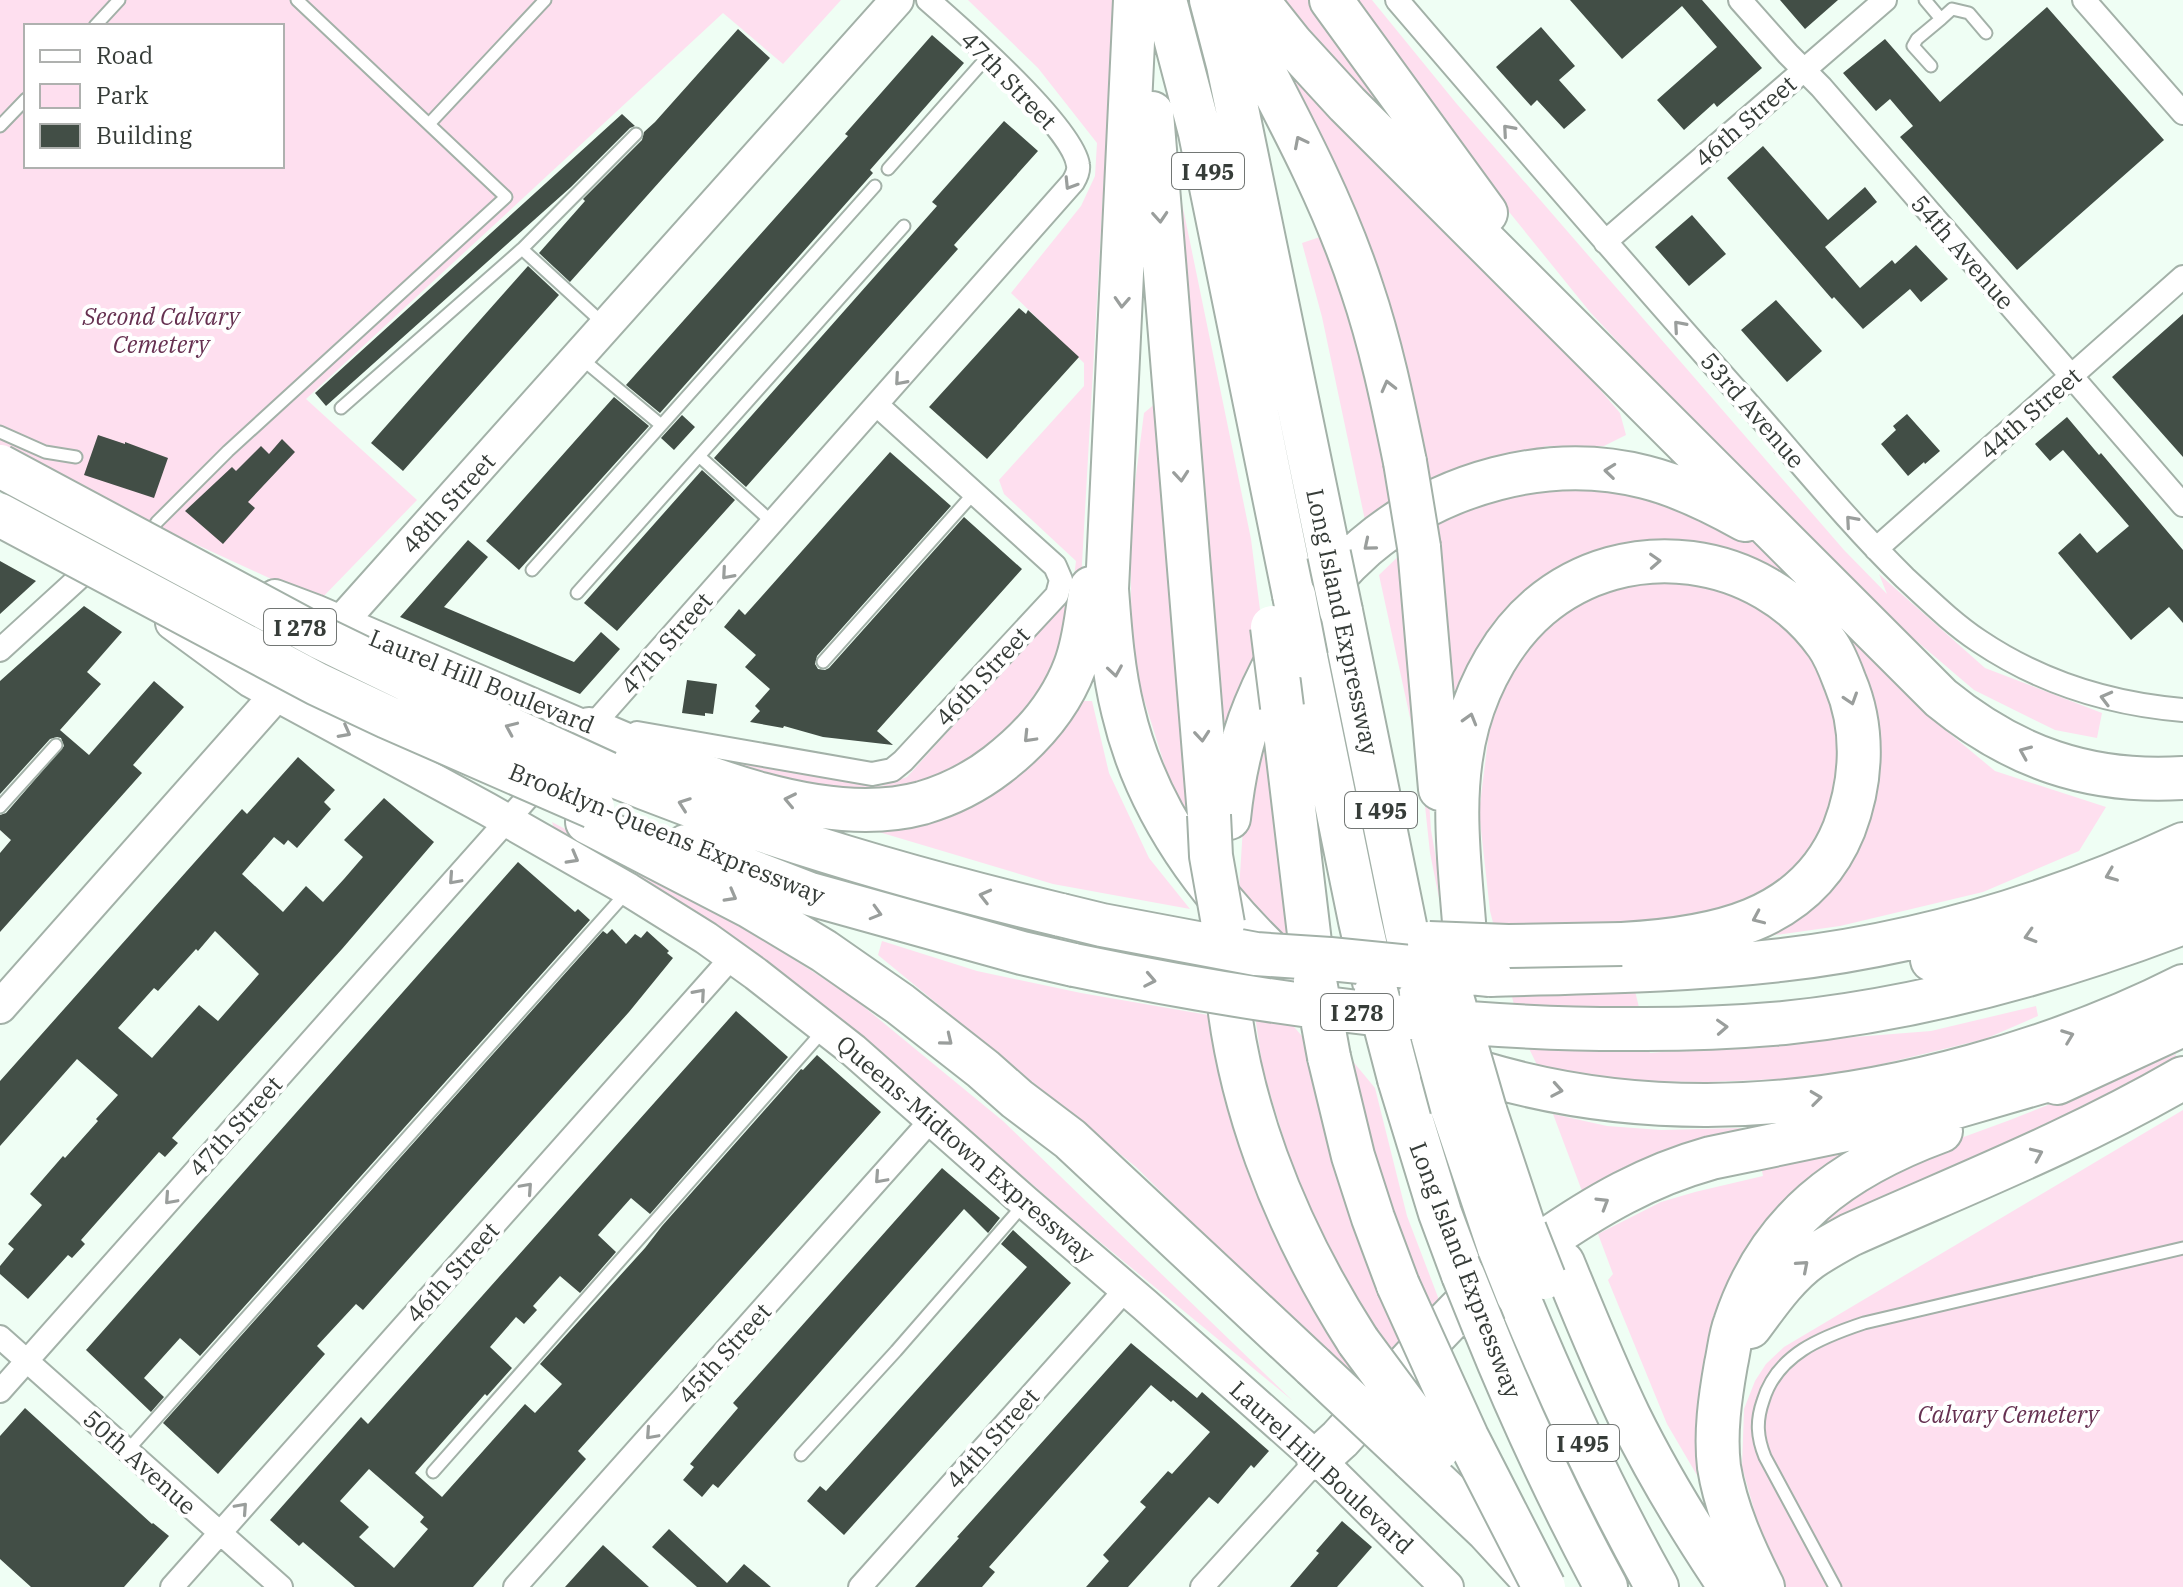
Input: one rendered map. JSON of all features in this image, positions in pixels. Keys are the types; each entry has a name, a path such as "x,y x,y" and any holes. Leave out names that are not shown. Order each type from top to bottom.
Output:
{"highway":[{"path":"1135,0 1107,589 1111,648 1123,713 1148,784 1204,879 1262,946 1326,1001 1359,1023 1396,1043 1463,1068 1617,1101 1705,1106 1750,1105 1843,1095 1924,1079 2057,1040 2183,986"},
{"path":"1143,0 1219,817"},
{"name":"I 495","path":"1165,0 1200,133 1255,404 1262,559 1283,611"},
{"name":"Long Island Expressway","path":"1211,0 1228,65 1406,930 1484,1112 1541,1279 1547,1366 1601,1482 1657,1587"},
{"path":"1227,0 1316,175 1348,251 1374,328 1405,462 1419,547 1446,859 1493,1049 1484,1112 1523,1231 1565,1330 1615,1430 1708,1587"},
{"path":"1257,0 1347,104 1922,681 1962,715 2008,745 2088,772 2143,779 2183,778"},
{"path":"1331,0 1571,326"},
{"name":"Brooklyn-Queens Expressway","path":"0,466 319,637 431,692 596,800 720,860 810,894 1074,965 1187,987 1384,1015 1561,1029 1644,1029 1783,1023 1939,998 2036,973 2183,923"},
{"path":"1503,1587 1441,1521 1358,1341 1305,1250 1263,1148 1231,1024 1241,964 1223,924 1211,856 1219,817 1255,706 1295,631 1329,583 1348,563 1384,532 1425,507 1462,489 1503,477 1549,470 1598,470 1643,476 1687,490 1784,542"},
{"path":"589,729 682,768 787,800 834,808 877,809 919,804 938,798 973,781 1007,757 1044,720 1064,691 1081,647 1090,591 1110,509"},
{"name":"I 278","path":"0,515 545,803 596,800"},
{"path":"1241,964 1392,941 1508,946 1629,968 1665,942 1736,928 1773,911 1804,887 1824,865 1840,838 1854,800 1859,760 1855,712 1849,691 1828,646 1794,607 1752,580 1712,565 1689,561 1645,561 1599,572 1559,592 1538,608 1501,651 1488,672 1474,704 1463,747 1457,826 1465,935"},
{"path":"1283,611 1282,707 1314,976 1329,1057 1353,1156 1398,1285 1467,1437 1541,1587"},
{"name":"Long Island Expressway","path":"1283,611 1306,657 1375,986 1399,1079 1440,1213 1513,1397 1606,1587"},
{"path":"596,800 723,891 824,951 900,1004 1070,1139 1304,1373 1413,1460 1487,1530 1541,1587"},
{"name":"Brooklyn-Queens Expressway","path":"596,800 731,821 853,861 1241,964 1330,959 1490,975 1693,968 1784,960 1880,945 1969,923 2050,898 2183,844"},
{"name":"Brooklyn-Queens Expressway","path":"1629,968 1708,987 1782,982 1900,966 1990,948 2055,929 2183,882"},
{"path":"1763,1587 1731,1513 1719,1467 1718,1423 1734,1324 1758,1271 1785,1232 1821,1195 1883,1154 2007,1108 2183,1025"},
{"path":"1318,1459 1466,1303 1495,1277 1575,1220 1629,1188 1678,1167 1711,1158 1952,1108 2083,1070"},
{"path":"1724,1373 1763,1309 1809,1260 1850,1235 2098,1125 2183,1078"},
{"path":"1541,1279 1597,1347 1630,1418 1730,1587"}],"main road":[{"name":"48th Street","path":"0,1007 897,0"},
{"name":"Laurel Hill Boulevard","path":"0,489 315,611 589,729"},
{"path":"0,500 251,681 276,695"},
{"name":"Brooklyn-Queens Expressway","path":"276,695 629,890 695,930 732,957"},
{"name":"Queens-Midtown Expressway","path":"732,957 826,1028 1194,1349"},
{"name":"Laurel Hill Boulevard","path":"1194,1349 1318,1459 1447,1587"}],"street":[{"name":"47th Street","path":"0,1391 1069,188 1076,175 1077,161 1061,134 1021,86 928,0"},
{"name":"53rd Avenue","path":"1397,0 1876,549 1954,623 2025,669 2053,681 2132,704 2183,710"},
{"name":"54th Avenue","path":"1740,0 1821,87 2183,505"},
{"name":"46th Street","path":"1605,242 1885,0"},
{"path":"2084,0 2183,113"},
{"name":"44th Street","path":"1876,549 2183,277"},
{"path":"877,405 974,493"},
{"name":"46th Street","path":"892,770 1053,599 1061,586 1060,575 1050,562 974,493"},
{"path":"0,650 92,566"},
{"name":"Laurel Hill Boulevard","path":"589,729 635,733 872,774 892,770"},
{"name":"46th Street","path":"172,1587 732,957"},
{"name":"45th Street","path":"515,1587 932,1119"},
{"name":"44th Street","path":"860,1587 1126,1289"},
{"name":"50th Avenue","path":"0,1337 281,1587"},
{"path":"1202,1587 1318,1459"}],"lane":[{"path":"97,24 119,0"},
{"path":"141,546 157,522 237,443 506,197 297,0"},
{"path":"429,124 545,0"},
{"path":"1925,0 1941,19"},
{"path":"1931,66 1913,46 1952,9 1969,13 1986,33"},
{"path":"888,169 989,55"},
{"path":"0,126 24,101"},
{"path":"341,408 522,249 636,134"},
{"path":"532,570 875,186"},
{"path":"577,593 904,226"},
{"path":"522,249 606,325"},
{"path":"578,356 661,425"},
{"path":"0,432 51,454 76,457"},
{"path":"699,456 772,522"},
{"path":"823,662 974,493"},
{"path":"0,807 56,745"},
{"path":"127,1451 629,890"},
{"path":"433,1472 826,1028"},
{"path":"801,1455 1025,1202"},
{"path":"1835,1587 1765,1457 1758,1438 1758,1417 1764,1397 1778,1371 1790,1358 1836,1333 1864,1323 2183,1248"}],"green space":[{"name":"Second Calvary Cemetery","path":"0,0 841,0 783,64 723,13 306,399 417,500 319,601 0,454"},
{"path":"968,0 1114,0 1080,599 1069,652 1018,732 926,787 836,795 700,754 881,786 907,777 1072,594 1076,561 1004,494 999,480 1084,386 1084,363 1011,293 1081,206 1095,176 1097,143 1038,68"},
{"path":"1276,0 1321,0 1397,121 1348,86"},
{"path":"1355,0 1372,0 1456,103 1844,550 1887,594 1879,574 1985,668 2102,713 2097,738 2055,730 1974,690 1886,615 1736,468 1590,312 1497,197"},
{"path":"1264,24 1491,262 1620,413 1626,435 1604,446 1547,446 1487,461 1426,485"},
{"path":"1175,169 1251,539 1266,657 1223,778"},
{"path":"1299,169 1333,240 1402,499 1366,525 1322,317 1302,243 1323,236 1293,176"},
{"path":"1157,402 1198,832 1172,789 1132,661 1130,522 1144,413"},
{"path":"1597,477 1729,518 1796,579 1919,708 1995,771 2106,807 2079,851 1983,892 1840,926 1725,942 1840,874 1849,655 1642,545 1462,691 1448,689 1429,514"},
{"path":"1406,549 1417,620 1431,830 1444,905 1439,898 1430,853 1421,768 1379,575"},
{"path":"1642,578 1729,588 1792,631 1831,689 1843,765 1822,834 1773,895 1622,937 1650,1053 1931,1031 2036,1006 2038,1016 1985,1039 1829,1077 1708,1082 1618,1081 1538,1067 1521,1032 1490,911 1479,812 1489,732 1515,655 1566,608"},
{"path":"1072,701 1092,701 1109,773 1149,858 1190,909 1053,884 832,818 944,806"},
{"path":"1274,725 1309,969 1239,890 1243,827 1258,765"},
{"path":"552,822 713,907 852,997 1003,1121 1293,1401 770,963 647,880 554,828"},
{"path":"882,941 977,971 1214,1016 1371,1384 1359,1397 1249,1280 1136,1167 878,955"},
{"path":"1249,974 1313,1049 1409,1347 1396,1358 1340,1286 1293,1168 1263,1071"},
{"path":"1341,1047 1375,1088 1407,1216 1441,1305 1426,1325"},
{"path":"2176,1054 2174,1070 1790,1252 1837,1200 1901,1160"},
{"name":"Calvary Cemetery","path":"2183,1110 2183,1587 1786,1587 1759,1527 1742,1467 1744,1409 1755,1381 1766,1364 1784,1347"},
{"path":"1553,1114 1607,1126 1661,1130 1741,1128 1743,1139 1585,1199"},
{"path":"1882,1142 1775,1227 1715,1506 1667,1424 1608,1280 1613,1274 1598,1234 1661,1202 1763,1176 1761,1166"}],"building":[{"path":"1570,0 1702,0 1762,68 1717,107 1714,103 1684,130 1657,100 1717,47 1682,6 1622,59"},
{"path":"1780,0 1838,0 1805,29"},
{"path":"2047,7 2164,140 2017,270 1900,137 1913,126 1890,99 1876,111 1843,73 1885,39 1940,102"},
{"path":"1541,27 1575,66 1559,80 1586,110 1564,129 1537,100 1531,106 1496,67"},
{"path":"738,29 770,58 570,282 539,253 585,201 583,199 642,140 644,132"},
{"path":"932,35 964,63 870,170 873,173 660,413 626,385 848,136 845,134"},
{"path":"622,114 635,126 326,406 315,393"},
{"path":"1004,121 1038,151 954,245 958,249 746,487 714,458 937,206 932,202"},
{"path":"1763,146 1828,220 1865,187 1877,202 1825,247 1860,288 1892,260 1895,264 1916,245 1948,279 1921,302 1910,289 1863,329 1834,297 1832,299 1727,178"},
{"path":"1692,215 1726,254 1689,286 1655,247"},
{"path":"528,266 559,295 403,471 371,443"},
{"path":"1776,300 1822,351 1787,382 1741,330"},
{"path":"1019,308 1026,314 1028,310 1079,357 987,459 929,407"},
{"path":"2183,314 2183,457 2112,377"},
{"path":"614,397 649,426 519,570 486,541"},
{"path":"1907,414 1940,451 1908,476 1881,444 1896,430 1893,426"},
{"path":"682,415 695,427 674,450 661,438"},
{"path":"2067,417 2183,550 2183,623 2169,607 2131,640 2058,553 2080,533 2097,553 2129,526 2063,450 2050,461 2035,444"},
{"path":"98,435 168,458 154,498 84,475"},
{"path":"282,439 295,452 248,502 255,508 223,544 185,511 232,467 236,471 261,446 269,454"},
{"path":"890,452 951,506 817,656 815,664 818,669 829,668 964,517 1022,569 877,731 893,745 823,737 784,726 750,722 760,711 755,706 770,689 745,667 756,655 724,627 739,609 745,615"},
{"path":"702,470 735,500 617,631 584,603"},
{"path":"468,540 488,557 444,607 574,662 601,632 620,649 580,694 400,617"},
{"path":"0,561 36,581 0,614"},
{"path":"84,606 122,632 87,672 101,684 60,730 89,755 154,681 184,707 133,765 142,773 0,932 0,853 11,840 0,830 0,815 6,813 64,746 61,738 50,739 0,794 0,681"},
{"path":"687,680 717,684 713,714 682,713"},
{"path":"298,757 335,790 324,802 331,809 297,848 288,840 284,845 274,837 242,874 283,912 306,886 323,902 344,879 363,857 344,840 384,798 434,842 172,1138 178,1143 165,1157 159,1152 81,1240 85,1244 72,1258 68,1255 28,1299 0,1274 0,1266 14,1249 8,1244 42,1205 30,1194 118,1095 77,1059 0,1146 0,1081 242,809 247,814","holes":["215,931 259,974 218,1021 199,1005 152,1058 118,1028 154,988 158,991"]},
{"path":"518,862 575,912 578,909 590,920 200,1356 180,1338 144,1378 164,1397 151,1412 86,1350"},
{"path":"612,929 626,944 635,934 641,938 647,931 673,958 629,1012 363,1310 356,1304 317,1346 325,1354 218,1474 163,1423 603,931 607,934"},
{"path":"736,1011 788,1057 650,1214 631,1198 598,1235 616,1252 580,1293 560,1276 533,1306 537,1310 524,1324 516,1317 490,1347 512,1368 415,1473 442,1497 525,1404 535,1413 562,1384 540,1364 801,1069 817,1055 881,1112 578,1451 586,1459 473,1587 355,1587 303,1542 299,1546 270,1520 361,1417 368,1424","holes":["369,1469 424,1517 420,1522 428,1529 394,1568 359,1537 369,1527 340,1501"]},
{"path":"942,1168 1000,1218 988,1233 964,1209 718,1488 713,1484 702,1497 683,1480 694,1467 690,1464 738,1408 733,1403"},
{"path":"1013,1230 1071,1283 844,1535 807,1501 820,1486 826,1491 1027,1267 1001,1244"},
{"path":"1131,1343 1197,1398 1202,1392 1269,1451 1254,1468 1251,1465 1218,1504 1209,1497 1128,1587 1086,1587 1109,1561 1103,1555 1146,1507 1140,1502 1168,1471 1172,1474 1210,1432 1151,1385 989,1567 995,1572 982,1587 915,1587 957,1537"},
{"path":"25,1408 169,1536 124,1587 31,1587 0,1559 0,1436"},
{"path":"1342,1521 1372,1547 1337,1587 1290,1587 1319,1553 1316,1551"},
{"path":"669,1529 727,1583 744,1564 771,1587 697,1587 652,1547"},
{"path":"603,1545 649,1587 565,1587"}]}
